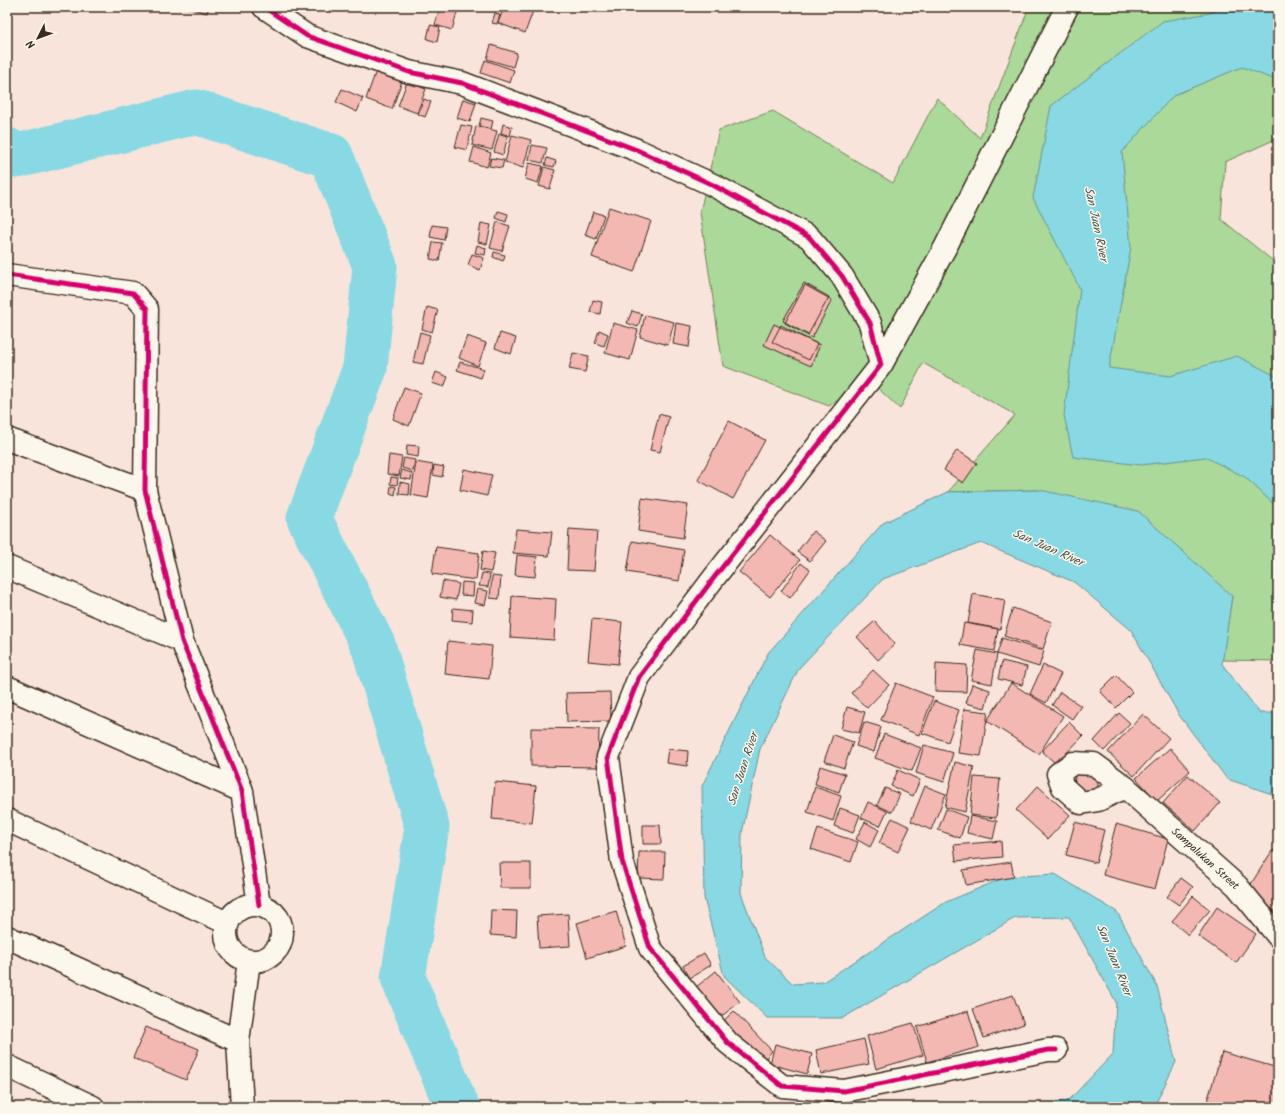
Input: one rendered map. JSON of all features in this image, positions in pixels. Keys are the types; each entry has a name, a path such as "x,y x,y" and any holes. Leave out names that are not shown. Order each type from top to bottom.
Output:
{"street":[{"path":"264,7 307,36 409,72 462,83 637,150 711,184 809,237 842,276 870,323 881,365"},
{"path":"1056,1050 1048,1050 844,1091 782,1086 728,1043 650,948 622,861 608,757 639,677 718,573 881,365 946,246 1067,7"},
{"path":"7,275 133,293 147,309 145,490 182,640 242,791 259,905"},
{"path":"7,439 145,490"},
{"path":"7,567 182,640"},
{"path":"7,687 242,791"},
{"name":"Sampalukan Street","path":"1125,787 1236,886 1278,936"},
{"path":"7,820 227,923"},
{"path":"249,905 259,905 276,915 281,924 281,944 276,952 268,958 259,962 249,962 232,952 227,943 225,933 227,923 232,915 249,905"},
{"path":"7,937 238,1041"},
{"path":"242,1107 238,1041 249,962"},
{"path":"7,1066 93,1107"}],"green space":[{"path":"1029,7 1278,7 1278,138 1225,162 1221,219 1278,265 1278,661 1222,660 1232,596 1038,490 948,492 1015,415 923,363 900,409 869,380 829,406 723,366 700,212 719,130 773,111 893,183 937,98 980,138"}],"water":[{"name":"San Juan River","path":"1227,7 1278,7 1278,81 1242,67 1174,95 1122,152 1131,247 1109,368 1170,376 1237,356 1278,377 1278,508 1245,477 1205,457 1141,465 1073,457 1064,415 1080,289 1033,198 1051,106 1163,21 1210,13"},
{"name":"San Juan River","path":"1040,490 1138,511 1232,596 1222,664 1260,713 1278,713 1278,796 1227,779 1179,715 1131,630 1074,582 981,543 883,579 799,668 760,749 742,833 741,893 765,957 793,984 823,982 946,902 1006,877 1055,874 1117,912 1157,986 1176,1062 1154,1107 1039,1107 1070,1099 1113,1054 1116,1002 1069,917 1015,918 843,1018 767,1018 724,976 704,898 702,786 768,653 883,523 948,492"}],"building":[{"path":"185,7 209,7 207,13"},
{"path":"440,7 454,7 458,9 452,30 435,25"},
{"path":"504,7 522,7 533,11 525,33 498,23"},
{"path":"495,13 500,15 497,24 492,23"},
{"path":"430,25 440,27 437,42 427,39"},
{"path":"491,45 517,53 513,67 487,59"},
{"path":"485,60 514,70 510,83 481,73"},
{"path":"376,71 402,81 392,109 366,99"},
{"path":"407,82 426,89 417,113 398,106"},
{"path":"342,89 363,98 357,112 336,102"},
{"path":"424,99 431,102 425,117 418,114"},
{"path":"463,99 476,103 470,122 457,118"},
{"path":"481,118 493,121 491,129 479,126"},
{"path":"503,124 512,127 510,136 501,133"},
{"path":"461,125 472,127 467,150 455,147"},
{"path":"476,126 497,131 492,150 472,145"},
{"path":"499,134 508,136 503,155 494,152"},
{"path":"512,135 531,140 523,168 505,162"},
{"path":"532,145 547,148 543,163 529,160"},
{"path":"474,147 491,153 487,167 470,162"},
{"path":"491,158 504,160 502,168 489,166"},
{"path":"547,158 556,161 554,167 545,165"},
{"path":"529,163 543,166 538,183 525,179"},
{"path":"544,167 555,170 550,189 539,186"},
{"path":"609,207 651,221 634,272 592,257"},
{"path":"498,211 508,214 506,222 496,218"},
{"path":"593,212 604,215 596,239 585,235"},
{"path":"497,222 510,226 502,251 490,248"},
{"path":"481,223 491,225 487,244 478,242"},
{"path":"432,225 446,227 444,240 430,237"},
{"path":"433,242 442,243 439,261 430,259"},
{"path":"477,245 486,248 485,255 475,253"},
{"path":"494,252 505,255 503,261 493,257"},
{"path":"472,254 484,258 480,270 468,265"},
{"path":"804,283 829,297 808,335 783,321"},
{"path":"805,285 832,300 812,338 785,323"},
{"path":"593,300 602,302 600,314 590,312"},
{"path":"427,307 438,310 432,332 422,329"},
{"path":"632,311 642,314 638,327 627,323"},
{"path":"645,315 674,322 668,345 640,337"},
{"path":"613,323 638,330 630,360 605,353"},
{"path":"676,323 692,326 689,347 673,344"},
{"path":"774,324 820,345 811,366 764,345"},
{"path":"781,325 817,344 809,360 772,342"},
{"path":"599,330 608,334 604,346 595,343"},
{"path":"420,332 430,335 423,364 413,362"},
{"path":"500,333 516,338 511,354 495,348"},
{"path":"467,336 486,343 478,366 459,358"},
{"path":"573,353 589,356 585,372 569,369"},
{"path":"460,362 484,369 481,378 457,370"},
{"path":"436,372 448,377 444,387 432,383"},
{"path":"404,387 421,393 409,426 393,419"},
{"path":"659,414 669,417 660,452 650,450"},
{"path":"729,421 765,440 733,499 698,480"},
{"path":"407,445 419,446 418,457 406,455"},
{"path":"957,450 977,463 963,483 944,470"},
{"path":"389,455 402,457 399,476 387,474"},
{"path":"404,458 415,460 413,471 402,468"},
{"path":"416,462 433,465 428,498 411,495"},
{"path":"434,465 444,467 442,477 433,475"},
{"path":"464,469 492,475 487,496 460,490"},
{"path":"402,470 412,473 411,480 400,478"},
{"path":"391,477 398,478 397,485 390,484"},
{"path":"400,482 410,484 409,495 399,494"},
{"path":"391,486 396,487 395,495 390,493"},
{"path":"642,498 688,505 683,538 638,531"},
{"path":"516,529 552,532 549,556 513,553"},
{"path":"569,529 597,531 594,571 567,570"},
{"path":"813,531 826,541 810,561 797,552"},
{"path":"770,535 800,560 770,597 739,572"},
{"path":"632,541 684,550 679,581 627,572"},
{"path":"436,547 479,553 476,580 432,574"},
{"path":"483,551 495,553 491,572 480,570"},
{"path":"517,555 537,557 535,577 515,575"},
{"path":"801,563 810,570 790,598 781,591"},
{"path":"482,573 490,574 488,587 479,586"},
{"path":"492,576 501,577 499,599 490,598"},
{"path":"443,581 459,584 456,600 440,597"},
{"path":"462,582 474,583 473,596 461,595"},
{"path":"477,589 488,591 485,605 474,603"},
{"path":"973,594 1005,600 1000,629 968,623"},
{"path":"512,596 556,599 554,640 510,637"},
{"path":"453,608 473,610 472,622 452,620"},
{"path":"1013,608 1052,622 1043,649 1004,636"},
{"path":"592,619 622,622 618,664 588,661"},
{"path":"875,621 895,644 878,660 857,637"},
{"path":"964,623 998,629 994,651 960,645"},
{"path":"1002,638 1044,651 1039,667 997,654"},
{"path":"448,641 492,646 489,679 445,674"},
{"path":"977,650 997,654 992,684 971,680"},
{"path":"1002,661 1027,667 1022,685 998,679"},
{"path":"936,663 967,665 966,692 935,691"},
{"path":"1043,665 1061,674 1046,703 1030,694"},
{"path":"873,670 889,685 867,708 851,693"},
{"path":"1116,675 1132,692 1116,708 1100,691"},
{"path":"896,683 933,697 919,735 881,720"},
{"path":"1011,683 1063,716 1039,754 987,721"},
{"path":"972,684 990,690 985,708 966,703"},
{"path":"610,692 611,721 567,722 566,693"},
{"path":"1060,692 1081,706 1072,719 1052,705"},
{"path":"934,701 959,710 948,742 922,733"},
{"path":"847,707 865,712 859,733 841,729"},
{"path":"964,709 988,712 981,756 958,753"},
{"path":"1119,713 1130,723 1104,751 1094,741"},
{"path":"1143,714 1169,738 1134,776 1108,752"},
{"path":"864,722 881,727 874,752 856,746"},
{"path":"1069,722 1083,736 1056,764 1042,751"},
{"path":"531,728 599,729 598,767 531,766"},
{"path":"884,734 921,748 912,771 875,758"},
{"path":"833,735 853,742 844,768 824,761"},
{"path":"924,745 953,753 944,782 916,773"},
{"path":"1170,748 1190,771 1157,801 1136,778"},
{"path":"668,749 688,751 687,766 666,763"},
{"path":"955,762 974,767 965,812 945,807"},
{"path":"820,766 845,774 839,792 815,784"},
{"path":"898,770 920,780 913,796 891,786"},
{"path":"1075,771 1099,773 1097,796 1074,794"},
{"path":"1188,775 1220,803 1195,831 1163,803"},
{"path":"974,777 1000,779 996,818 970,815"},
{"path":"495,782 536,786 532,823 492,819"},
{"path":"925,786 946,794 931,830 911,821"},
{"path":"1038,786 1070,815 1048,839 1016,810"},
{"path":"815,787 841,796 833,821 807,812"},
{"path":"885,788 900,794 892,812 877,805"},
{"path":"868,802 887,811 880,826 861,818"},
{"path":"840,808 860,815 853,833 834,826"},
{"path":"946,809 967,817 960,838 938,830"},
{"path":"970,816 997,821 993,839 967,833"},
{"path":"892,818 910,827 898,852 879,843"},
{"path":"865,822 879,830 870,847 856,839"},
{"path":"1075,822 1104,830 1096,863 1066,855"},
{"path":"1116,824 1168,839 1155,889 1103,875"},
{"path":"643,825 660,825 661,844 643,844"},
{"path":"818,829 858,842 851,862 811,849"},
{"path":"1001,841 1002,857 956,861 954,845"},
{"path":"1278,849 1278,911 1274,911 1249,887 1272,851"},
{"path":"639,852 665,852 664,879 638,878"},
{"path":"1011,862 1014,877 966,885 963,870"},
{"path":"499,863 531,863 531,888 500,888"},
{"path":"1181,878 1193,887 1179,905 1167,897"},
{"path":"1193,896 1210,910 1188,935 1172,921"},
{"path":"1217,907 1256,934 1236,963 1198,936"},
{"path":"491,910 517,911 516,937 490,935"},
{"path":"616,911 626,946 587,958 577,923"},
{"path":"568,914 570,946 539,948 537,916"},
{"path":"704,953 711,965 690,978 683,966"},
{"path":"716,971 740,1002 719,1018 695,988"},
{"path":"1013,995 1024,1024 984,1038 973,1009"},
{"path":"734,1011 772,1051 760,1065 720,1024"},
{"path":"968,1011 979,1047 927,1062 917,1027"},
{"path":"913,1023 923,1055 876,1069 867,1036"},
{"path":"146,1027 199,1049 186,1080 133,1058"},
{"path":"864,1039 869,1064 821,1074 816,1050"},
{"path":"775,1044 812,1054 807,1074 770,1064"},
{"path":"1222,1052 1278,1068 1278,1107 1222,1107 1207,1102"},
{"path":"847,1099 849,1107 816,1107"}],"waterway":[{"path":"7,150 17,156 196,112 331,156 375,266 365,368 309,518 373,645 427,827 403,978 457,1107"}],"cycle path":[{"path":"264,7 307,36 409,72 462,83 637,150 711,184 809,237 842,276 870,323 881,365 713,579 639,677 608,757 622,861 650,948 728,1043 782,1086 844,1091 1048,1050 1056,1050"},
{"path":"7,275 133,293 147,309 145,490 182,641 242,791 259,905"}]}
